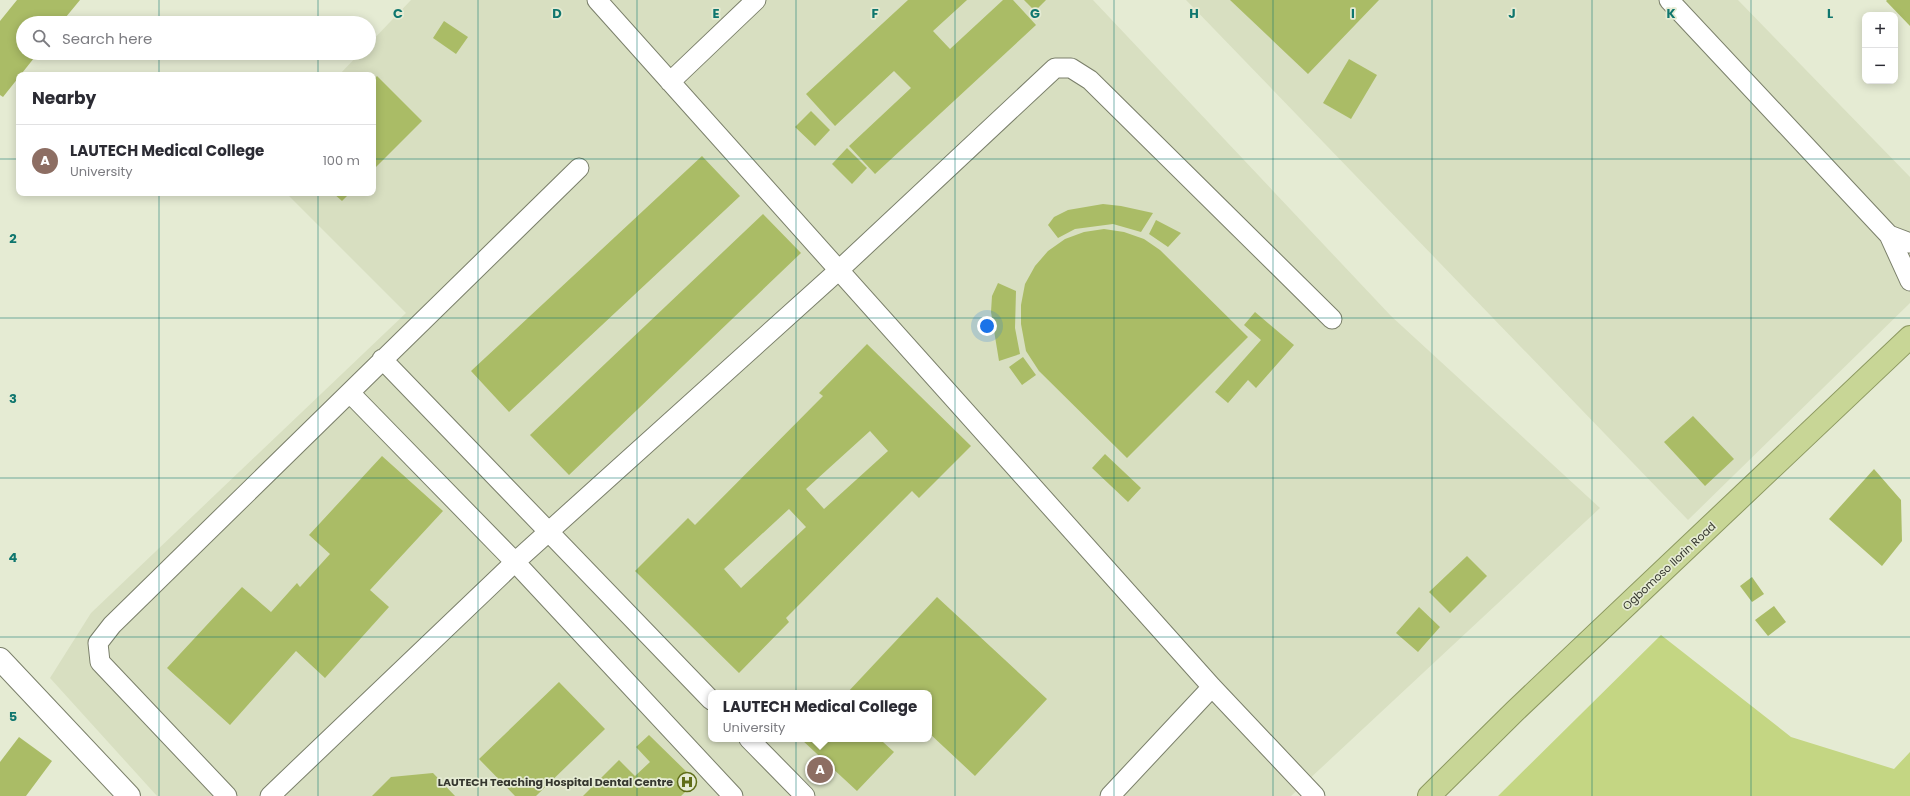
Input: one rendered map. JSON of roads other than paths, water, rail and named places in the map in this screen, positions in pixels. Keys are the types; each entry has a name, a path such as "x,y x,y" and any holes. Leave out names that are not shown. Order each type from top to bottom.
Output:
{"highway":[{"name":"Ogbomoso Ilorin Road","path":"1429,796 1515,711 1910,337"}],"street":[{"path":"0,659 129,796"}],"lane":[{"path":"597,0 1212,687 1315,796"},
{"path":"670,82 756,0"},
{"path":"1669,0 1889,235 1910,281"},
{"path":"270,796 515,562 839,270 1055,68 1071,68 1090,80 1332,319"},
{"path":"227,796 100,662 98,643 112,625 579,168"},
{"path":"1889,235 1910,243"},
{"path":"382,360 708,697"},
{"path":"350,393 515,562 733,796"},
{"path":"1110,796 1212,687"},
{"path":"752,742 805,796"}],"place":[{"name":"LAUTECH Medical College","path":"820,770"},
{"name":"LAUTECH Teaching Hospital Dental Centre","path":"687,782"}]}
